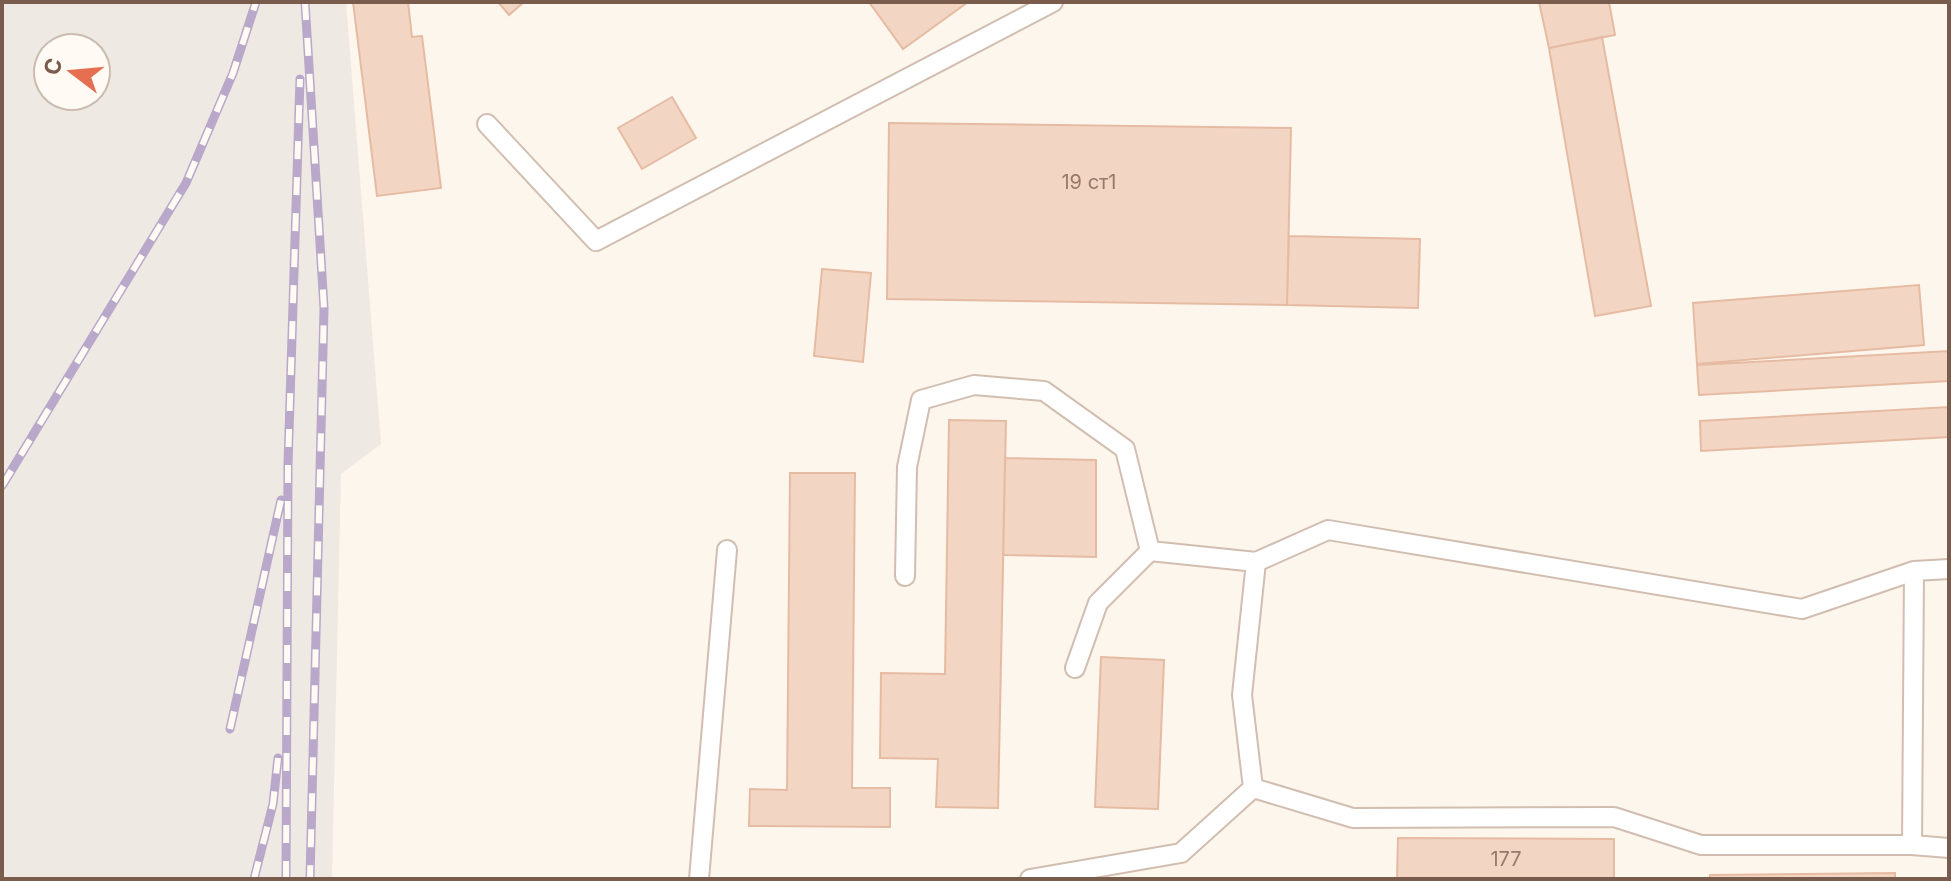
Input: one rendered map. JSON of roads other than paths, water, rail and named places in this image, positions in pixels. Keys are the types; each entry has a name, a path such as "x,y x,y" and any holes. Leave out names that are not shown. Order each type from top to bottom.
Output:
{"lane":[{"path":"487,124 596,241 1053,2"},
{"path":"905,576 907,467 921,400 974,385 1044,391 1125,449 1150,551"},
{"path":"1150,551 1256,562 1328,530 1802,609 1914,571 1949,569"},
{"path":"699,879 727,550"},
{"path":"1075,668 1098,603 1150,551"},
{"path":"1253,788 1242,695 1256,562"},
{"path":"1912,845 1914,571"},
{"path":"1253,788 1353,818 1614,817 1701,845 1912,845 1949,848"},
{"path":"1030,879 1181,853 1253,788"}],"railway":[{"path":"2,486 186,183 233,73 256,2"},
{"path":"305,2 324,308 310,879"},
{"path":"286,879 288,465 300,79"},
{"path":"230,729 281,500"},
{"path":"254,879 273,804 278,758"}]}
